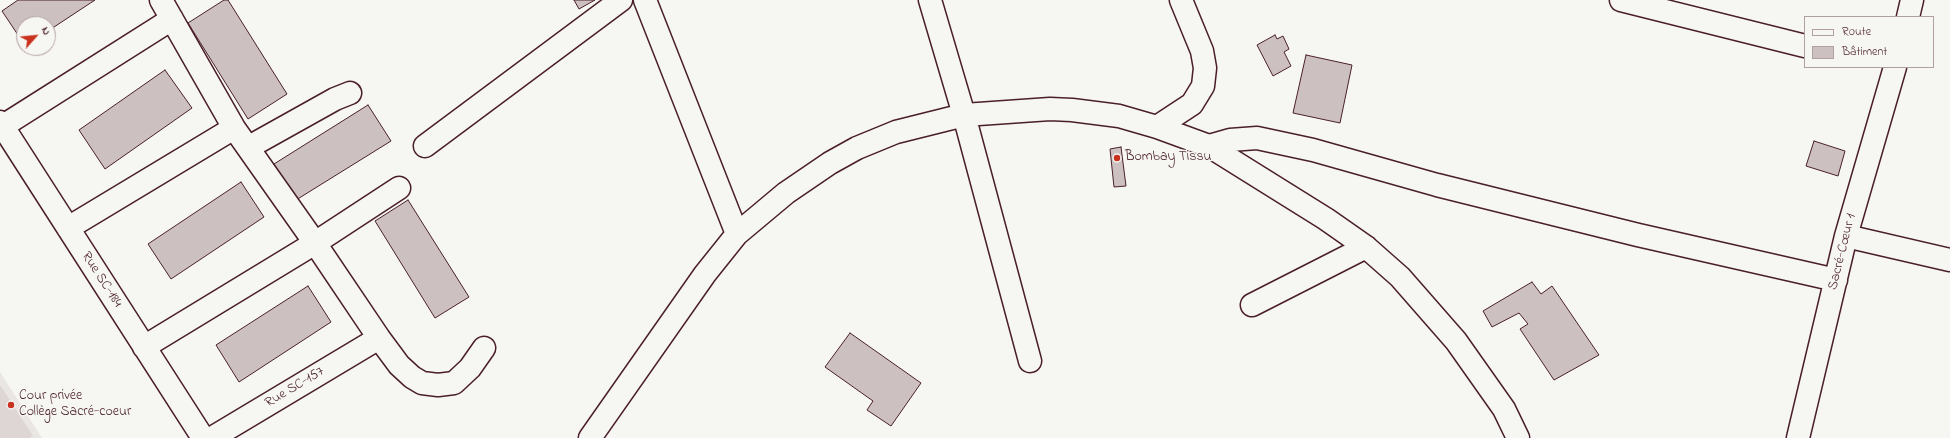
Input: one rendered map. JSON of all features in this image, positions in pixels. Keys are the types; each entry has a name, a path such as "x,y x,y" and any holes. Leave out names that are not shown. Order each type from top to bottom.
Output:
{"street":[{"path":"161,0 234,128 249,147 379,338 400,365 412,377 422,383 438,385 454,383 470,368 484,348"},
{"path":"426,146 621,0"},
{"path":"645,0 737,234"},
{"path":"930,0 964,115 1030,361"},
{"path":"1157,127 1192,104 1203,86 1205,68 1202,51 1181,0"},
{"path":"1621,0 1804,46"},
{"path":"1908,16 1912,0"},
{"path":"1,124 172,19"},
{"name":"Sacré-Cœur 1","path":"1798,438 1846,236 1892,68"},
{"path":"249,147 335,99 350,93"},
{"path":"590,438 705,274 737,234 786,193 830,163 857,148 896,132 964,115 1022,110 1072,110 1119,116 1157,127 1209,146 1326,219 1366,247 1400,277 1456,340 1504,409 1518,438"},
{"name":"Rue SC-184","path":"1,124 203,438"},
{"path":"68,228 234,128"},
{"path":"1209,146 1230,140 1257,138 1313,150 1437,185 1638,235 1836,280"},
{"path":"144,347 315,243 398,188"},
{"path":"1846,236 1950,260"},
{"path":"1252,305 1366,247"},
{"name":"Rue SC-157","path":"212,438 379,338"}],"shaded area":[{"name":"Cour privée Collège Sacré-coeur","path":"0,372 42,438 0,438"},
{"name":"Cour privée Collège Sacré-coeur","path":"0,385 33,436 29,438 0,438"}],"building":[{"path":"18,0 95,0 56,26 56,16 16,16 16,32 2,11"},
{"path":"224,0 228,0 287,94 248,119 188,23"},
{"path":"574,0 595,0 579,9"},
{"path":"1275,35 1277,39 1283,36 1289,49 1284,52 1291,66 1273,76 1257,45"},
{"path":"1306,55 1352,65 1340,123 1293,113"},
{"path":"165,70 192,108 105,169 79,130"},
{"path":"368,105 391,141 296,200 274,164"},
{"path":"1814,141 1845,151 1838,176 1806,166"},
{"path":"1121,147 1126,186 1114,187 1110,149"},
{"path":"241,182 264,217 171,279 148,244"},
{"path":"408,200 469,297 435,318 375,221"},
{"path":"1532,282 1541,294 1552,286 1599,355 1554,380 1520,329 1528,324 1519,313 1492,327 1483,311"},
{"path":"308,286 331,322 239,382 216,345"},
{"path":"850,333 921,383 891,426 867,410 873,401 825,367"}],"place":[{"name":"Bombay Tissu","path":"1117,158"},
{"name":"Cour privée Collège Sacré-coeur","path":"11,405"}]}
